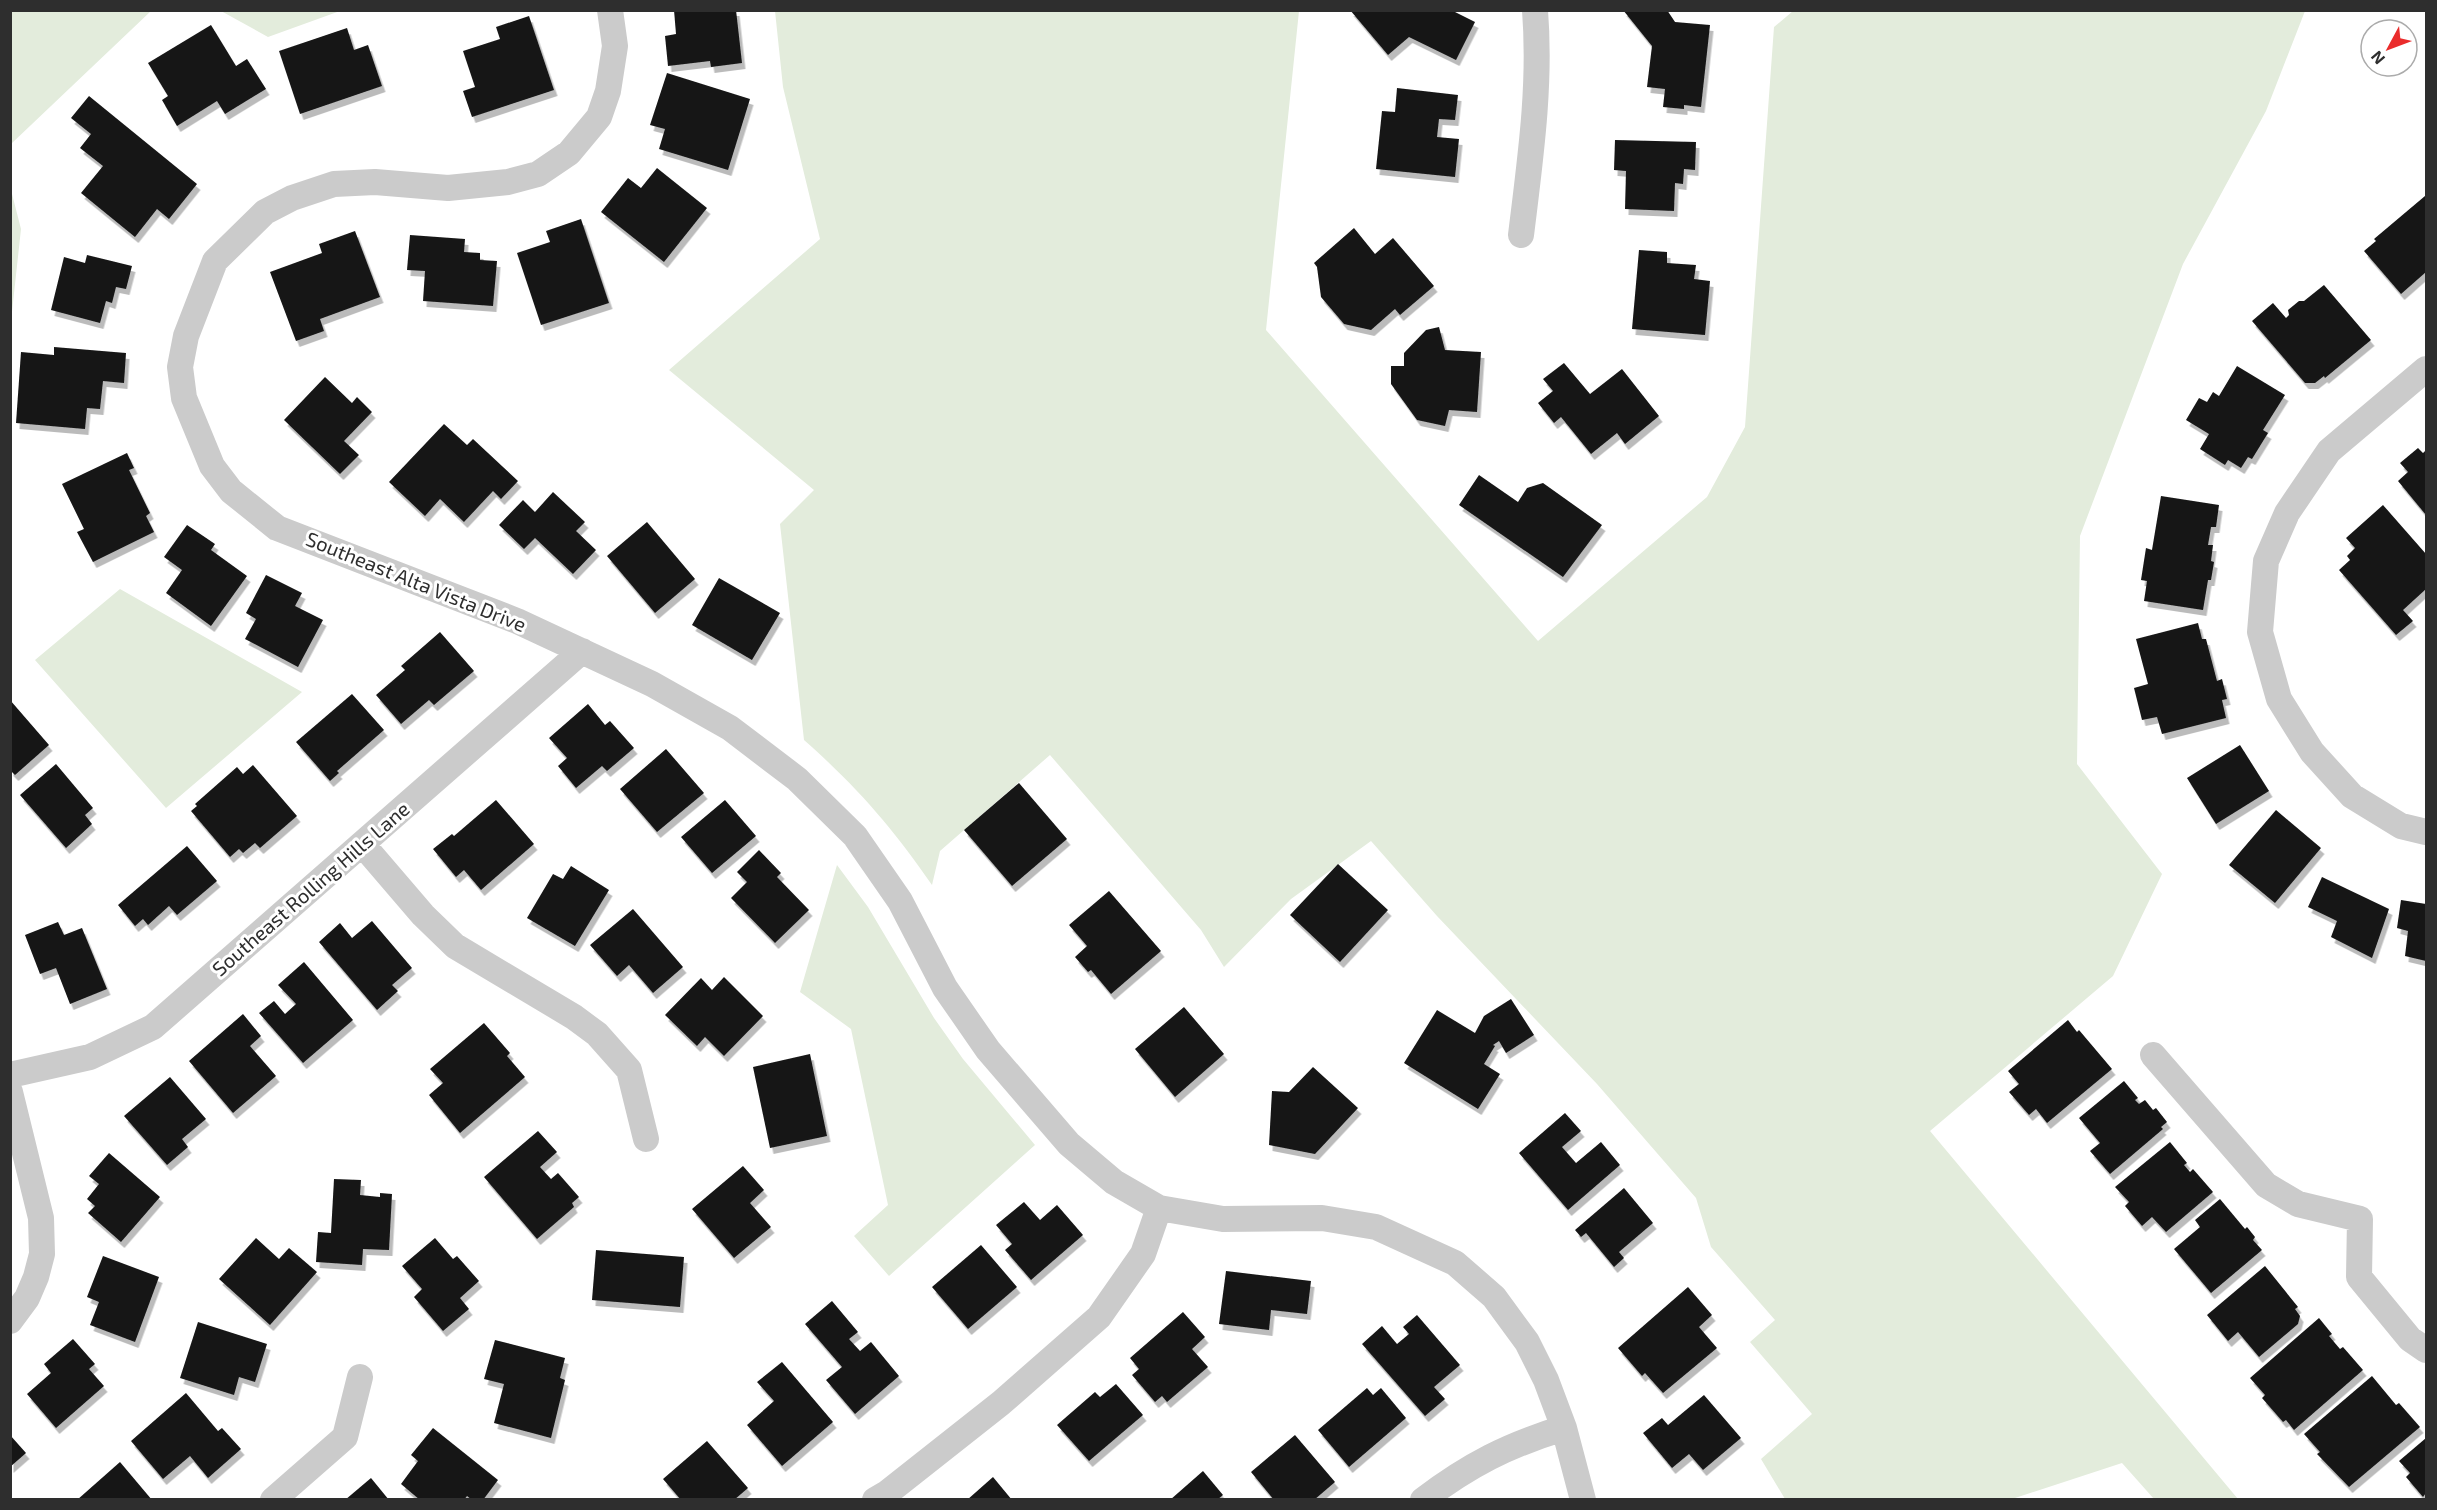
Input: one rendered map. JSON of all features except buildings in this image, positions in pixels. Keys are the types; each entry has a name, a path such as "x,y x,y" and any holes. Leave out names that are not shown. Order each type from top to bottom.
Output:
{"street":[{"name":"Southeast Alta Vista Drive","path":"610,10 615,46 608,91 599,117 569,153 538,174 508,182 448,188 375,182 334,184 292,198 265,212 215,261 186,336 180,368 184,398 212,466 231,490 277,528 517,621 652,684 730,728 797,779 855,836 900,901 945,988 988,1050 1069,1144 1114,1182 1159,1208 1223,1220 1322,1218 1376,1227 1455,1263 1494,1297 1527,1342 1546,1380 1564,1428 1583,1500"},
{"path":"1521,235 1535,113 1537,37 1535,10"},
{"path":"2427,369 2330,451 2287,513 2266,561 2260,632 2279,699 2312,752 2352,796 2401,826 2427,832"},
{"name":"Southeast Rolling Hills Lane","path":"10,1075 90,1057 153,1027 582,651"},
{"path":"363,845 423,915 455,946 574,1017 597,1034 629,1070 646,1139"},
{"path":"2153,1055 2266,1185 2298,1204 2360,1219 2359,1277 2410,1340 2427,1350"},
{"path":"10,1092 40,1218 42,1254 27,1298 10,1322"},
{"path":"875,1500 1001,1403 1099,1317 1143,1254 1159,1208"},
{"path":"273,1500 345,1437 360,1377"},
{"path":"1423,1500 1477,1463 1524,1440 1564,1428"}],"green space":[{"path":"11,10 151,10 151,11 11,144"},
{"path":"221,11 340,11 268,37"},
{"path":"775,11 1299,11 1266,330 1538,641 1707,497 1745,427 1774,27 1793,11 2305,11 2266,111 2183,264 2080,536 2077,764 2162,874 2113,976 1930,1131 2238,1499 2154,1499 2122,1463 2012,1499 1785,1499 1761,1459 1812,1414 1750,1342 1775,1320 1711,1247 1696,1198 1597,1084 1437,916 1371,841 1291,899 1224,967 1201,930 1050,755 940,851 932,885 903,844 873,808 804,740 780,524 814,490 669,370 820,239 783,87"},
{"path":"11,190 21,229 10,321"},
{"path":"120,589 302,692 166,808 35,660"},
{"path":"837,865 868,907 934,1018 963,1059 1035,1145 889,1276 854,1236 888,1205 851,1029 800,992"}]}
